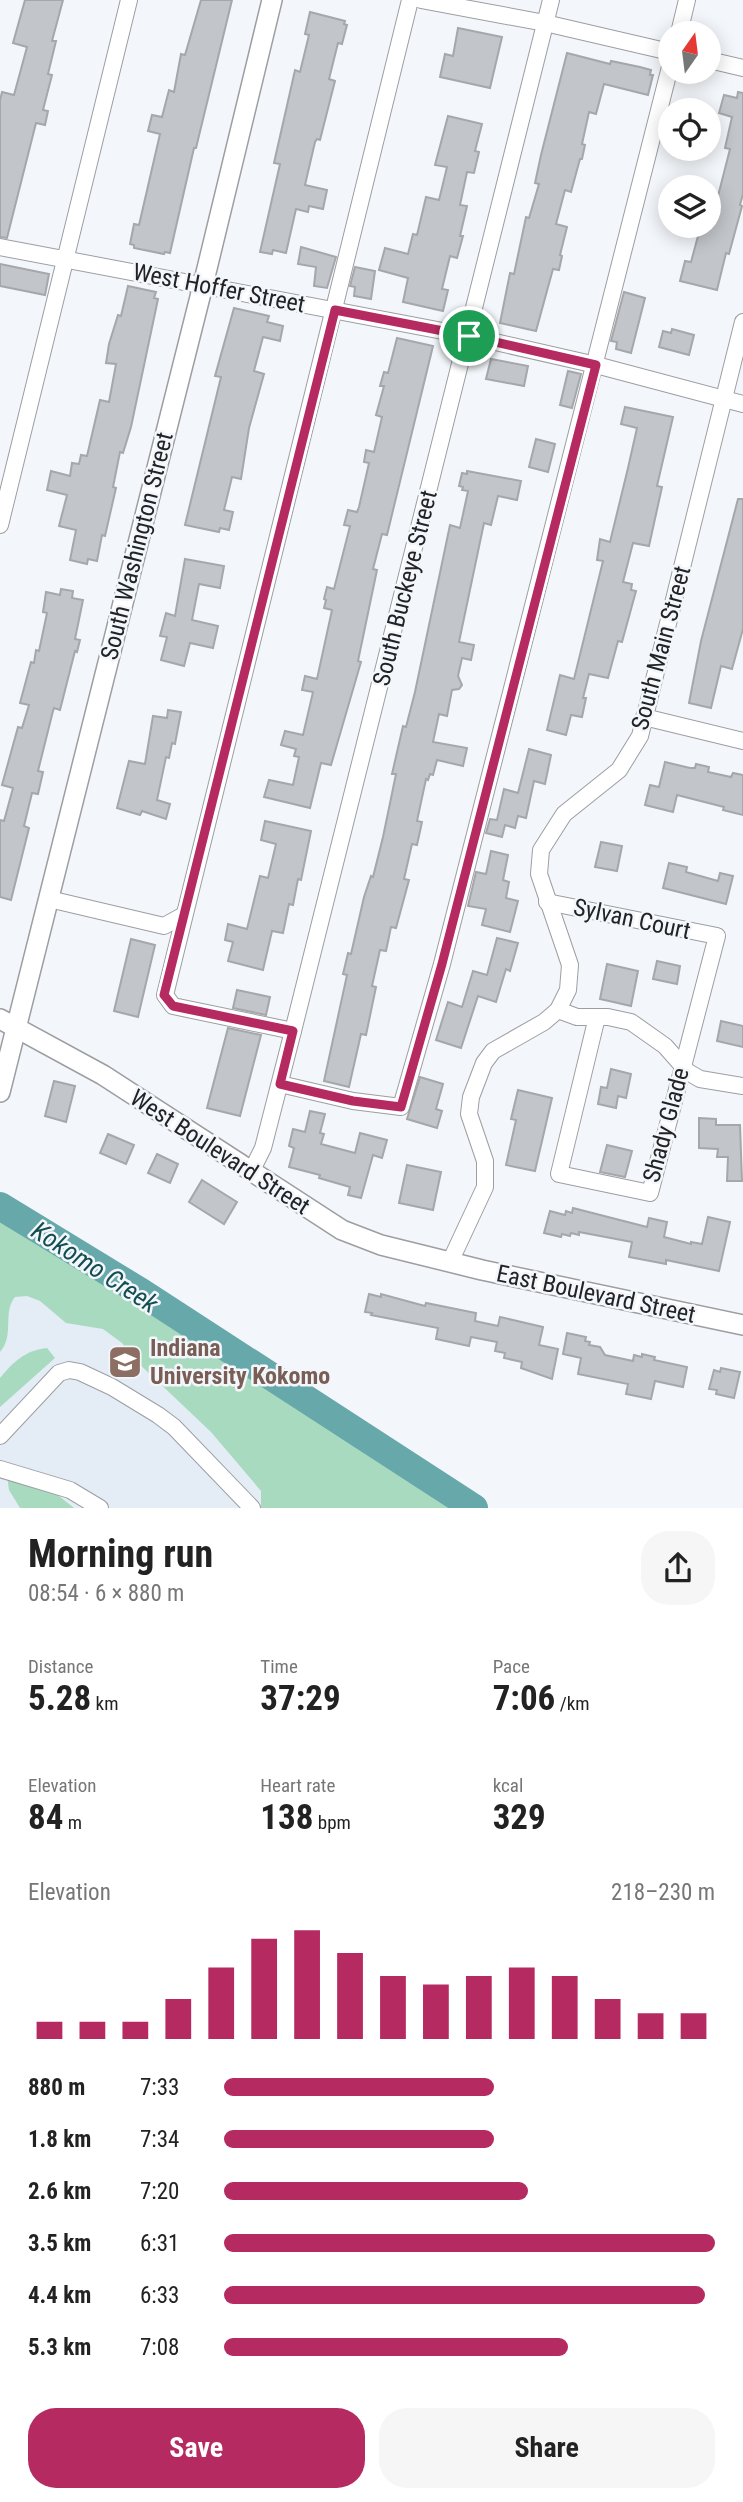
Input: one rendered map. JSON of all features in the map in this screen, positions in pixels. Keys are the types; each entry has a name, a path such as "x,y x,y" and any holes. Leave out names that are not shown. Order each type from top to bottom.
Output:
{"main road":[{"name":"South Washington Street","path":"0,1092 8,1022 49,899 272,0"},
{"name":"West Boulevard Street","path":"8,1022 103,1075 342,1230 381,1245 450,1262"},
{"name":"East Boulevard Street","path":"450,1262 742,1321"}],"street":[{"path":"0,525 129,0"},
{"path":"293,1031 173,1006 164,995 410,0"},
{"path":"421,0 545,23 658,49"},
{"name":"South Buckeye Street","path":"251,1172 263,1148 280,1084 551,0"},
{"path":"682,21 687,0"},
{"path":"721,63 743,68"},
{"path":"280,1084 353,1101 401,1107 442,964 666,84"},
{"name":"West Hoffer Street","path":"0,247 469,336 596,365 743,404"},
{"name":"South Main Street","path":"558,1010 568,990 569,965 539,874 541,850 564,814 619,769 640,736 743,322"},
{"path":"645,717 743,741"},
{"path":"49,899 164,926 183,916"},
{"name":"Sylvan Court","path":"547,902 717,936"},
{"name":"Shady Glade","path":"597,1017 559,1174 650,1192 717,936"},
{"path":"450,1262 485,1187 485,1161 469,1114 471,1097 484,1063 493,1051 544,1022 558,1010 577,1017 608,1017 631,1022 665,1046 700,1080 743,1086"},
{"path":"0,1436 60,1373 69,1370 80,1372 112,1387 174,1427 252,1508"},
{"path":"0,1469 70,1490 100,1508"}],"shaded area":[{"name":"Indiana University Kokomo","path":"0,1206 141,1292 474,1508 0,1508"}],"green space":[{"path":"0,1206 141,1292 474,1508 261,1508 261,1491 211,1432 133,1358 122,1343 103,1329 66,1323 40,1301 27,1296 15,1297 9,1310 7,1338 0,1352"},
{"path":"47,1348 55,1358 0,1407 0,1378 20,1358"},
{"path":"7,1476 49,1488 74,1508 20,1508 9,1490"}],"building":[{"path":"25,0 63,0 52,41 56,41 48,74 52,75 43,110 48,111 45,125 36,123 7,238 0,237 0,100 2,92 14,95 27,47 13,43"},
{"path":"201,0 232,0 170,253 134,248 134,245 130,244 134,224 139,225 160,134 148,131 152,115 162,117 169,90 174,92 181,54 185,55"},
{"path":"310,12 345,21 344,24 347,25 342,44 338,43 329,79 335,81 320,140 315,142 305,185 327,190 323,209 309,206 308,212 296,209 286,253 273,250 272,254 260,252 280,164 274,163 295,70 300,72 309,35 305,34"},
{"path":"458,28 502,37 490,88 440,77 445,54 453,56"},
{"path":"567,53 610,64 611,61 640,67 651,70 650,75 653,75 648,95 604,84 596,114 589,112 582,144 585,145 582,159 571,192 565,190 556,224 567,227 559,270 553,269 536,331 500,323 510,273 514,274 526,217 529,218 539,184 535,183"},
{"path":"738,92 743,93 742,206 717,290 680,281 685,261 691,262 697,238 721,238 721,184 730,149 725,148 732,117 721,114 721,106 724,95 737,98"},
{"path":"448,116 482,124 475,151 479,152 474,173 467,172 460,205 467,206 460,236 463,236 457,258 450,256 442,289 448,290 443,311 403,302 408,278 379,270 385,248 408,254 413,234 417,235 426,197 439,200 447,167 435,165"},
{"path":"301,247 336,257 327,288 314,286 316,267 298,264"},
{"path":"0,264 49,274 45,295 0,286"},
{"path":"355,267 375,271 371,299 354,296 355,287 350,286"},
{"path":"128,286 156,292 154,298 158,299 131,427 123,453 120,452 113,487 116,488 105,536 102,535 97,561 88,559 87,564 70,560 76,530 59,526 67,495 47,490 51,471 70,476 72,463 79,464 81,455 87,456 100,400 109,402 116,364 106,363 109,344 118,315 121,316"},
{"path":"624,292 645,298 631,353 616,349 617,342 611,341"},
{"path":"234,308 269,316 267,322 283,326 280,341 263,337 254,371 264,374 249,428 241,479 232,477 224,510 233,512 229,530 220,528 219,532 185,525 221,377 215,376"},
{"path":"672,329 694,335 689,355 659,347 663,331 671,333"},
{"path":"397,338 433,346 387,535 382,534 373,569 377,570 358,661 361,662 331,765 321,763 310,808 264,797 269,780 293,785 299,757 294,756 296,749 281,745 285,731 303,735 313,692 302,690 305,676 317,679 332,610 324,608 324,599 327,587 334,589 350,526 344,525 348,510 357,512 359,507 369,463 364,462 366,450 374,452 382,417 376,415 384,386 380,386 384,372 388,373"},
{"path":"491,359 528,366 524,386 486,379"},
{"path":"568,371 581,374 572,408 560,405"},
{"path":"625,407 673,417 657,486 662,487 649,546 633,543 623,582 632,584 631,590 636,591 622,642 618,641 608,678 589,674 582,717 571,715 566,735 547,730 560,675 574,679 603,561 597,560 600,539 610,542 628,468 637,428 621,424"},
{"path":"536,439 555,444 548,472 529,467"},
{"path":"467,471 521,481 517,500 498,496 491,525 484,523 459,642 474,645 471,660 462,658 458,676 462,685 459,689 452,690 447,716 439,714 433,742 467,748 463,766 437,760 433,775 430,774 428,780 426,779 417,821 422,822 417,845 412,844 404,879 409,880 396,928 391,927 386,951 380,950 366,1035 361,1034 349,1087 324,1081 347,975 343,974 383,837 396,774 392,774 403,726 406,727 415,692 450,525 460,528 468,491 459,486 462,473 467,474"},
{"path":"738,499 743,499 743,629 732,669 721,666 711,708 689,703 701,641"},
{"path":"185,559 224,566 220,588 199,584 192,620 218,626 213,648 190,643 184,666 161,660 167,637 160,636 166,613 175,616"},
{"path":"61,589 73,591 72,598 83,600 75,639 80,640 60,710 54,708 53,711 38,771 43,772 38,794 32,793 24,826 29,828 11,900 0,897 0,820 4,821 13,788 2,785 18,727 22,728 29,705 20,703 31,662 34,663 36,650 39,651 47,613 43,612 46,592 60,595"},
{"path":"168,710 181,712 175,744 172,743 169,758 166,757 157,800 170,804 166,819 142,811 140,815 117,808 129,761 145,764 153,716 167,718"},
{"path":"529,749 551,755 545,784 534,781 526,818 518,816 515,828 505,825 502,837 486,833 490,819 497,820 504,789 518,793"},
{"path":"665,762 690,768 695,768 696,764 709,767 708,772 731,777 733,773 743,775 743,815 723,810 724,807 677,795 673,812 645,805 650,785 659,787"},
{"path":"265,821 311,831 293,905 289,904 283,933 272,931 263,970 228,961 233,942 225,940 228,924 247,929 260,876 268,878 276,844 261,840"},
{"path":"601,842 622,846 617,871 595,867"},
{"path":"491,851 508,855 503,880 509,882 506,898 518,901 510,932 482,925 486,909 468,906 476,872 486,874"},
{"path":"669,863 687,867 686,872 718,881 720,873 733,876 726,904 663,888"},
{"path":"497,938 518,943 510,971 506,969 496,1002 478,996 461,1048 436,1040 448,1002 462,1007 473,971 487,975"},
{"path":"131,939 155,945 138,1017 114,1011"},
{"path":"657,961 680,966 677,984 653,979"},
{"path":"607,964 638,971 631,1006 600,999"},
{"path":"237,990 270,997 266,1015 233,1008"},
{"path":"721,1021 743,1026 743,1047 717,1041"},
{"path":"228,1028 261,1035 240,1116 207,1108"},
{"path":"611,1069 631,1074 626,1098 618,1096 616,1108 598,1104 601,1087 607,1088"},
{"path":"420,1077 443,1084 436,1109 442,1111 437,1128 407,1119"},
{"path":"54,1081 75,1086 66,1122 45,1116"},
{"path":"518,1090 552,1098 535,1171 506,1165 516,1120 511,1119"},
{"path":"310,1111 325,1114 320,1133 324,1134 321,1144 355,1153 360,1133 387,1140 382,1158 373,1155 361,1198 348,1195 350,1187 289,1167 294,1148 289,1146 293,1129 305,1132"},
{"path":"699,1118 716,1119 716,1125 740,1125 742,1181 727,1181 728,1157 717,1157 718,1149 699,1148"},
{"path":"108,1134 134,1145 126,1164 100,1153"},
{"path":"607,1145 632,1151 625,1177 600,1172"},
{"path":"157,1154 178,1164 170,1183 148,1173"},
{"path":"407,1165 441,1172 433,1210 399,1203"},
{"path":"202,1180 237,1202 224,1224 189,1202"},
{"path":"573,1208 647,1227 649,1218 667,1222 664,1237 691,1244 702,1244 708,1217 730,1222 719,1271 666,1260 666,1264 629,1257 632,1242 579,1232 579,1235 562,1234 561,1237 544,1233 550,1211 565,1215 566,1211 572,1213"},
{"path":"369,1294 476,1313 475,1321 498,1326 500,1317 543,1327 539,1345 558,1349 552,1379 521,1368 522,1362 504,1358 505,1353 495,1351 497,1342 471,1337 469,1346 436,1339 438,1328 371,1315 372,1313 365,1312"},
{"path":"567,1333 586,1337 585,1341 590,1342 589,1345 600,1347 605,1355 633,1361 634,1355 642,1357 642,1354 655,1357 654,1360 687,1367 683,1387 655,1381 651,1399 626,1394 628,1384 578,1374 581,1358 563,1354"},
{"path":"721,1368 740,1372 734,1398 716,1394 717,1390 709,1389 714,1370 720,1372"}],"waterway":[{"name":"Kokomo Creek","path":"0,1206 141,1292 474,1508"}],"place":[{"name":"Indiana University Kokomo","path":"125,1362"}],"route":[{"path":"335,310 469,336 596,365 442,964 401,1107 353,1101 280,1084 293,1031 173,1006 164,995 335,310"}]}
